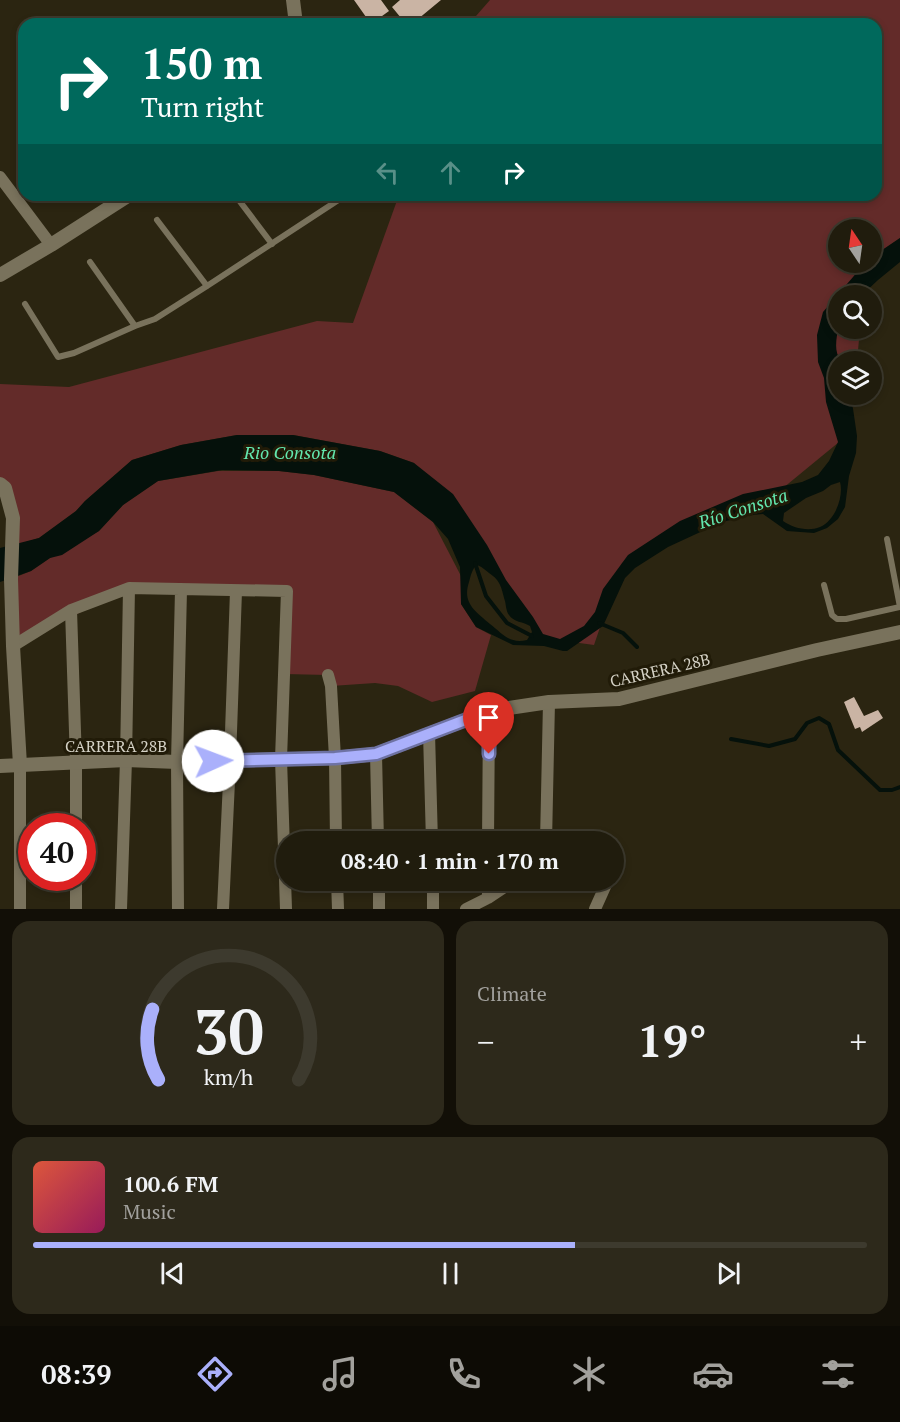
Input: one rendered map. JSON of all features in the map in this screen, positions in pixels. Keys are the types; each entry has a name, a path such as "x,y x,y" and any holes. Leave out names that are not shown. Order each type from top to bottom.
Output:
{"street":[{"path":"293,0 295,18"},
{"path":"0,177 51,245"},
{"path":"0,275 120,201"},
{"path":"0,484 4,488 14,518 13,646 20,765 20,909"},
{"path":"13,646 70,610 129,588 287,591 281,759 286,909"},
{"path":"121,909 129,588"},
{"path":"178,909 177,762 181,590"},
{"path":"223,909 231,760 236,591"},
{"path":"70,610 76,813"},
{"name":"CARRERA 28B","path":"0,766 126,760 177,762 335,758 376,754 489,711 549,702 619,699 900,632"},
{"path":"328,675 331,686 335,758 336,831"},
{"path":"546,831 549,702"},
{"path":"489,711 489,831"},
{"path":"429,733 432,831"},
{"path":"376,754 378,831"},
{"path":"76,891 76,909"},
{"path":"337,891 338,909"},
{"path":"379,891 380,909"},
{"path":"433,891 433,909"},
{"path":"488,891 488,897"},
{"path":"466,909 498,891"},
{"path":"595,909 603,891"}],"lane":[{"path":"240,201 272,244"},
{"path":"25,304 58,357 75,353 155,319 272,244 334,201"},
{"path":"157,220 207,286"},
{"path":"90,262 135,326"},
{"path":"824,585 832,615 837,619 900,607 887,539"}],"shaded area":[{"path":"490,0 900,0 900,238 882,250 882,219 828,219 828,273 865,273 864,285 828,285 828,339 859,339 858,351 828,351 828,405 853,405 850,433 760,507 622,563 594,645 543,638 414,463 380,451 293,435 237,435 181,445 132,460 76,511 39,538 13,546 0,484 0,384 69,387 317,321 353,323 397,201 882,201 882,18 474,18"},
{"path":"218,471 279,471 314,475 394,492 433,522 461,576 461,604 476,627 491,635 475,691 432,702 398,686 375,683 331,686 328,675 284,674 287,592 129,588 13,646 11,579 31,571 99,531 123,505 158,481"}],"water":[{"name":"Rio Consota","path":"900,238 900,262 873,285 846,285 856,273 882,273 882,250"},
{"name":"Rio Consota","path":"828,306 828,339 836,339 837,351 828,351 828,405 852,405 857,436 856,453 849,476 845,507 838,519 827,528 814,533 787,531 763,514 752,515 722,522 668,547 635,568 625,578 603,626 567,651 544,646 513,645 476,627 461,604 460,567 448,539 433,522 394,492 314,475 279,471 222,470 158,481 123,505 99,531 62,555 50,558 31,571 0,582 0,548 39,538 76,511 132,460 181,445 237,435 293,435 380,451 414,463 453,494 487,545 506,580 543,634 560,639 584,626 595,612 603,589 628,555 680,521 743,494 802,482 818,475 829,461 838,442 826,402 824,378 818,362 817,335 823,312","holes":["840,482 841,488 834,514 820,527 806,529 791,526 783,521 784,513 806,498","477,565 498,582 507,612 511,617 530,626 532,632 527,640 515,641 507,637 471,606 467,589 472,572"]}],"building":[{"path":"354,0 381,0 389,11 379,18 367,18"},
{"path":"400,0 441,0 419,18 401,18 392,7"},
{"path":"854,697 864,716 878,710 883,718 862,732 860,727 855,729 844,702"}],"waterway":[{"name":"Río Consota","path":"475,563 486,596 507,623 532,636"},
{"path":"599,623 623,633 637,647"},
{"path":"731,739 769,746 795,739 807,723 819,718 829,724 838,750 880,790 900,787"}],"route":[{"path":"213,761 335,758 376,754 489,711 489,754"}]}
